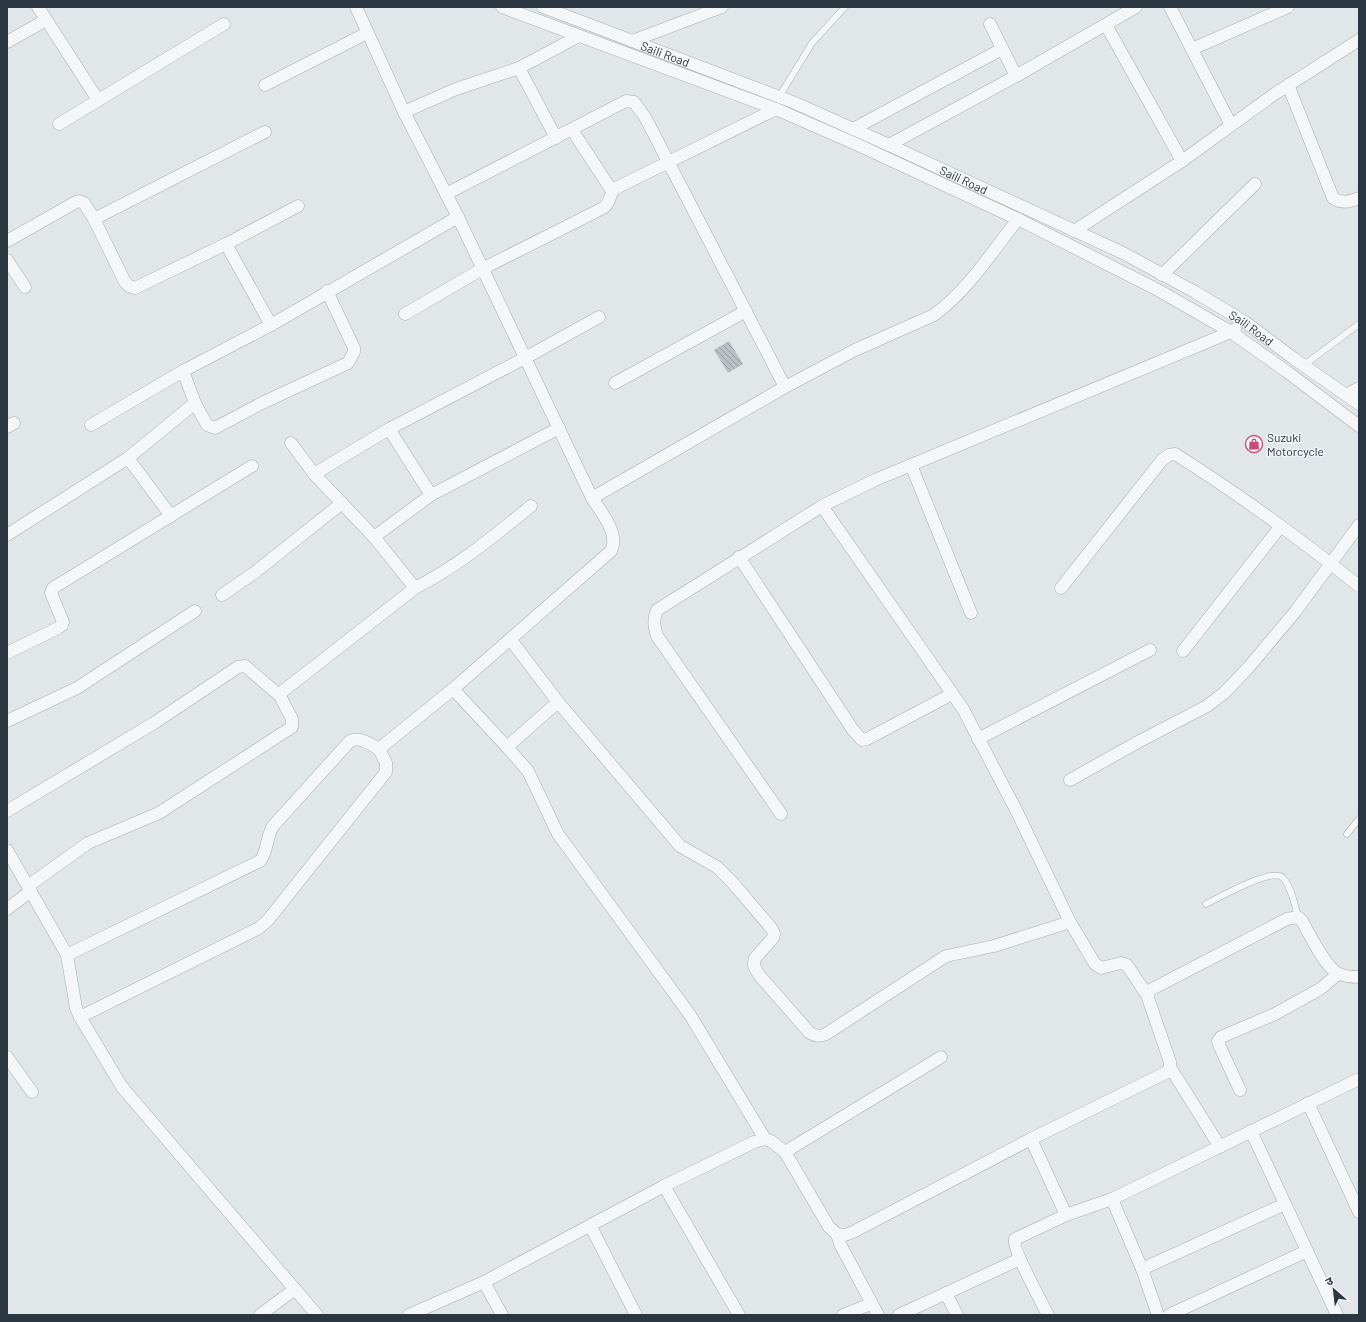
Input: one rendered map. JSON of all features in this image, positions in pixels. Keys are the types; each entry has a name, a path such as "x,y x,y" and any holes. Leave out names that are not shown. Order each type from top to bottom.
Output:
{"street":[{"path":"38,7 98,100"},
{"path":"356,7 404,112 458,217 592,498 613,534 614,545 611,551 453,689 379,749"},
{"path":"502,7 776,109 856,144 1018,219 1158,290 1231,332 1286,370 1359,426"},
{"name":"Saili Road","path":"543,7 779,97 853,128 1123,253 1195,292 1244,322 1359,404"},
{"path":"632,41 722,7"},
{"path":"889,145 1016,76 1136,7"},
{"path":"1170,7 1230,125"},
{"path":"1192,49 1288,7"},
{"path":"7,42 46,20"},
{"path":"59,124 224,24"},
{"path":"990,24 1016,76"},
{"path":"1106,25 1182,161"},
{"path":"265,86 367,33"},
{"path":"404,112 456,89 519,68 579,36"},
{"path":"1074,230 1182,161 1230,125 1288,85 1359,40"},
{"path":"853,128 1002,49"},
{"path":"519,68 556,138"},
{"path":"1288,85 1333,198 1342,202 1350,202 1359,198"},
{"path":"446,194 626,101 631,101 637,105 645,117 785,387"},
{"path":"405,314 482,270 603,208 609,202 614,189 776,109"},
{"path":"572,130 612,191"},
{"path":"94,219 265,132"},
{"path":"1162,275 1255,184"},
{"path":"7,241 79,201 84,203 94,219 125,282 132,288 135,288 226,244 298,206"},
{"path":"91,425 183,371 271,324 458,217"},
{"path":"592,498 785,387 855,350 934,315 944,308 971,279 1018,219"},
{"path":"226,244 271,324"},
{"path":"7,260 25,288"},
{"path":"183,371 195,403 207,425 215,428 262,403 348,363 354,352 354,348 327,291"},
{"path":"615,383 746,311"},
{"path":"314,474 389,429 525,358 599,317"},
{"path":"782,814 657,636 653,620 657,610 822,506 875,480 1231,332 1244,322"},
{"path":"1346,395 1359,388"},
{"path":"7,535 128,458 195,403"},
{"path":"374,537 432,495 559,428"},
{"path":"389,429 432,495"},
{"path":"291,443 314,474 374,537 415,588"},
{"path":"1061,588 1162,460 1169,454 1176,454 1179,456 1280,527 1359,586"},
{"path":"128,458 172,516"},
{"path":"911,465 971,613"},
{"path":"7,653 62,625 63,622 51,593 53,588 252,466"},
{"path":"222,595 254,573 342,503"},
{"path":"280,696 283,691 415,588 432,580 471,554 531,506"},
{"path":"822,506 963,709 1016,810 1070,922 1098,967 1101,968 1121,963 1127,965 1147,995 1170,1062 1170,1067 1220,1147"},
{"path":"1070,780 1207,706 1224,693 1248,668 1285,623 1359,525"},
{"path":"1183,651 1280,527"},
{"path":"739,557 853,730 862,740 867,739 952,694"},
{"path":"7,721 77,688 195,611"},
{"path":"510,639 558,702 680,846 717,867 732,882 772,929 774,936 755,958 754,966 759,975 809,1032 815,1036 826,1034 946,956 994,946 1070,922"},
{"path":"978,739 1150,650"},
{"path":"7,811 154,723 238,667 245,666 280,696 292,719 292,727 159,813 88,843 29,889 7,909"},
{"path":"453,689 528,771 558,834 690,1015 765,1139"},
{"path":"507,747 558,702"},
{"path":"67,955 260,861 265,855 270,831 273,826 350,742 355,739 362,740 379,749 386,763 386,772 268,920 259,928 80,1017"},
{"path":"9,857 67,955 76,1008 122,1087 317,1315"},
{"path":"1147,995 1150,990 1287,919 1298,917 1325,959 1338,974 1359,977"},
{"path":"1240,1090 1220,1047 1218,1041 1221,1037 1275,1014 1320,988 1338,974"},
{"path":"7,1057 32,1092"},
{"path":"785,1152 941,1057"},
{"path":"837,1234 845,1235 853,1232 1031,1139 1167,1072 1170,1067"},
{"path":"1048,1315 1020,1260 1014,1242 1015,1239 1066,1215 1112,1199 1359,1079"},
{"path":"1308,1103 1359,1212"},
{"path":"1251,1131 1307,1251 1334,1314"},
{"path":"409,1315 484,1282 664,1186 754,1142 765,1139 771,1141 785,1152 829,1227 837,1234 840,1244 878,1315"},
{"path":"1031,1139 1066,1215"},
{"path":"664,1186 739,1315"},
{"path":"1112,1199 1142,1269 1158,1315"},
{"path":"1142,1269 1285,1204"},
{"path":"590,1225 636,1315"},
{"path":"1169,1315 1307,1251"},
{"path":"899,1315 1020,1260"},
{"path":"484,1282 502,1315"},
{"path":"260,1315 295,1289"},
{"path":"946,1293 957,1315"},
{"path":"843,1315 872,1304"}],"lane":[{"path":"779,97 812,43 845,7"},
{"path":"1304,365 1359,324"},
{"path":"1347,834 1359,819"},
{"path":"1206,904 1267,876 1278,875 1287,883 1298,917"}],"building":[{"path":"729,341 743,364 728,373 714,350"}],"place":[{"name":"Suzuki Motorcycle","path":"1254,444"}]}
